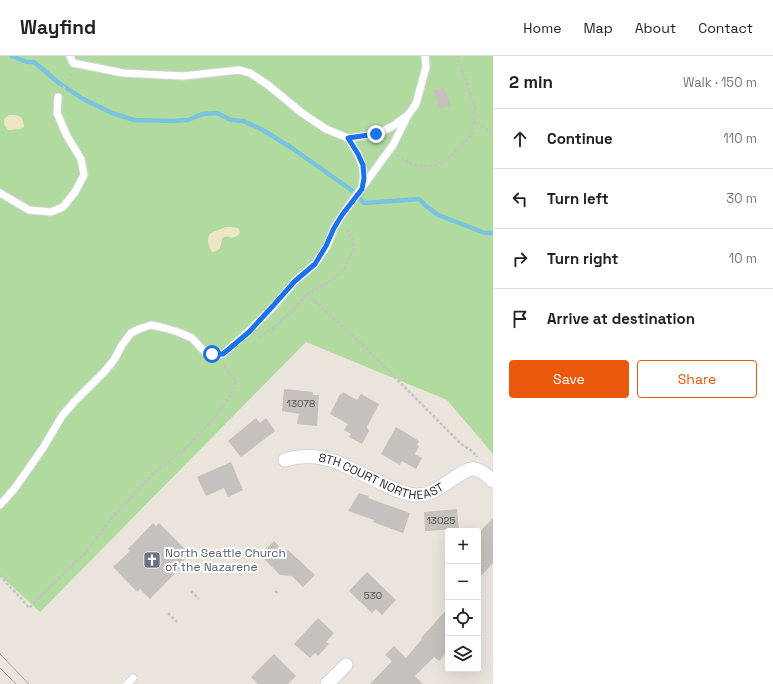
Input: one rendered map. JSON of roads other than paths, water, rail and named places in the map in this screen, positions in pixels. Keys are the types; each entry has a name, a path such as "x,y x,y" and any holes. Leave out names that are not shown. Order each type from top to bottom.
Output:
{"street":[{"name":"8TH COURT NORTHEAST","path":"285,460 303,456 320,457 337,462 404,492 417,495 430,493 475,466 476,469 493,481"},
{"path":"327,684 346,664"}],"lane":[{"path":"70,56 73,64 123,73 183,76 239,70 250,73 268,85 302,113 326,129 348,138 376,134 392,126 408,115"},
{"path":"0,505 27,471 62,416 114,360 122,345 131,333 139,328 151,325 165,328 192,338 204,351 212,354 223,354 249,332 295,281 315,264 342,215 393,144 408,115 416,104 426,67 425,56"},
{"path":"0,193 29,210 51,212 63,207 75,192 84,175 81,159 67,136 57,113 58,97"},
{"path":"348,138 363,165 364,178 362,189"},
{"path":"126,684 133,678"}],"waterway":[{"path":"12,56 27,62 34,62 59,83 83,99 112,113 134,120 172,121 188,120 202,114 217,113 231,120 243,121 261,129 292,148 354,192 364,203 419,199 438,215 485,233 493,233"}],"tram line":[{"path":"0,654 29,684"},
{"path":"0,668 16,684"}],"place":[{"name":"North Seattle Church of the Nazarene","path":"152,560"}]}
